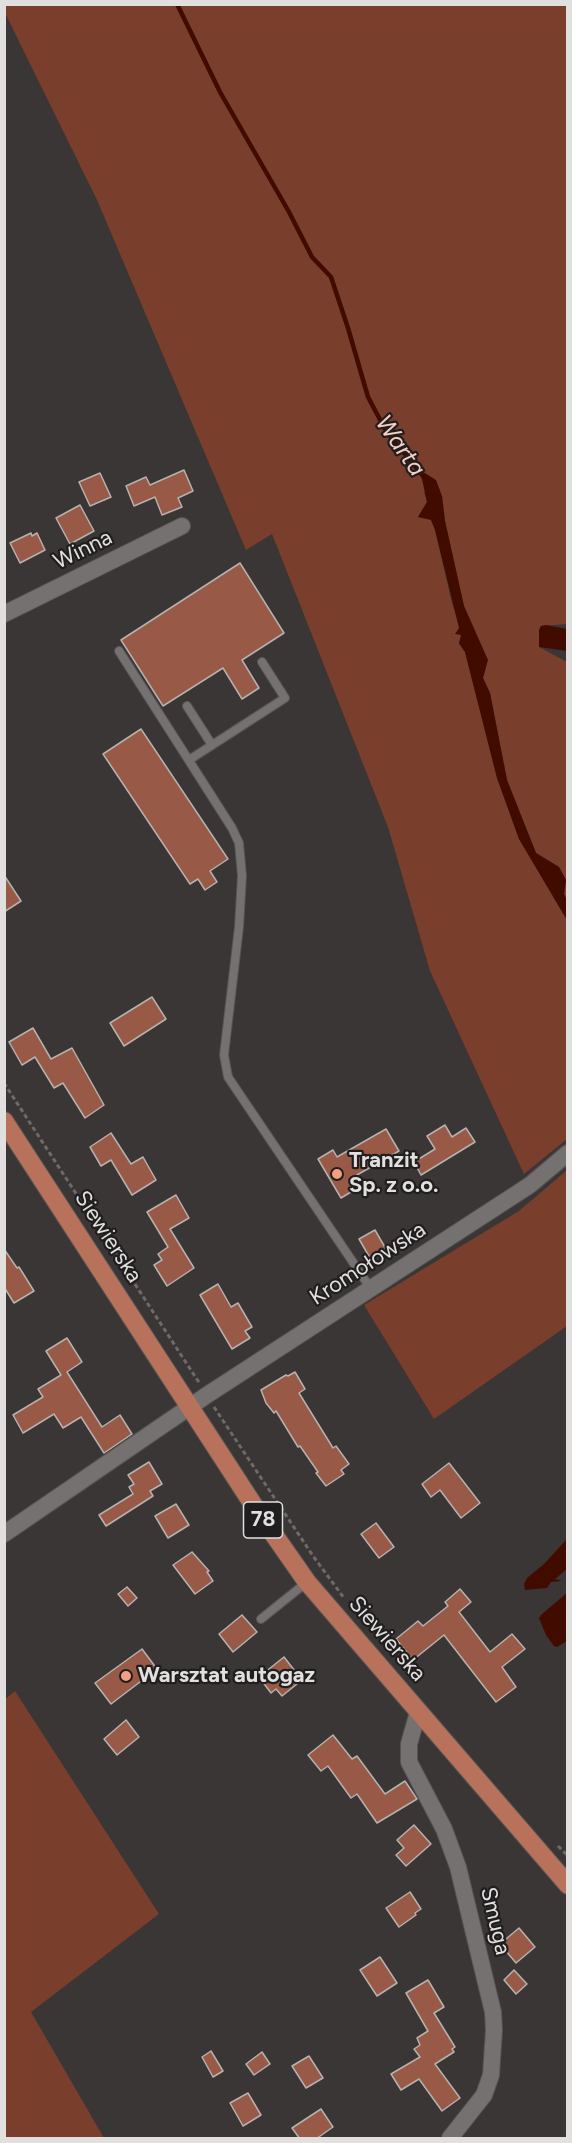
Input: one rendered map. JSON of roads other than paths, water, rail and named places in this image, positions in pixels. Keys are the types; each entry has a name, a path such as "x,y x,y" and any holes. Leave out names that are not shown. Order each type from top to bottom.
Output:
{"main road":[{"name":"Siewierska","path":"4,1121 190,1409 307,1582 567,1886"}],"street":[{"name":"Winna","path":"4,614 182,526"},
{"name":"Kromołowska","path":"190,1409 207,1395 530,1185 567,1153"},
{"path":"4,1534 190,1409"},
{"name":"Smuga","path":"418,1712 409,1744 409,1762 444,1829 458,1867 493,2012 491,2075 484,2095 450,2139"}],"lane":[{"path":"119,651 237,836 242,859 239,927 225,1047 228,1077 371,1289"},
{"path":"189,760 285,699 262,662"},
{"path":"187,706 212,745"},
{"path":"261,1619 307,1582"}],"waterway":[{"name":"Warta","path":"177,4 220,92 289,212 312,257 331,277 368,397 386,431 423,476"}],"place":[{"name":"Tranzit Sp. z o.o.","path":"337,1174"},
{"name":"Warsztat autogaz","path":"126,1676"}]}
